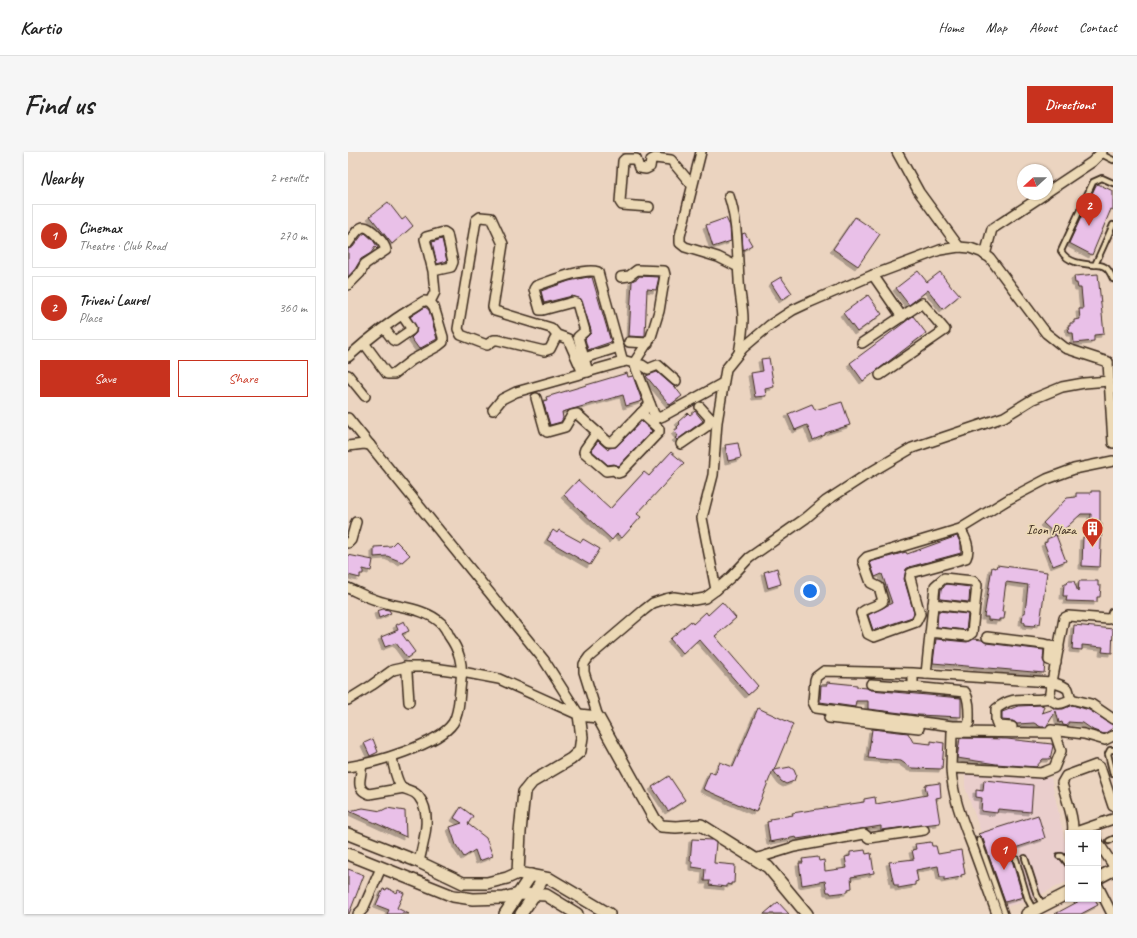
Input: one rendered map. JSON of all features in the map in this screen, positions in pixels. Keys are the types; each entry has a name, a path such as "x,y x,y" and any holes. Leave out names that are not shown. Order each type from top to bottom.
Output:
{"street":[{"path":"701,152 680,236 680,244 685,247 718,257 738,267"},
{"path":"897,152 919,192 959,247"},
{"path":"1053,188 1092,162 1101,153"},
{"path":"649,207 622,204 620,202 623,161 625,159 636,159 639,168 650,167 651,160 655,158 671,160 692,185"},
{"path":"729,196 733,210 743,319 739,353"},
{"path":"985,255 992,229 1036,200"},
{"path":"557,335 550,349 544,351 498,340 494,340 487,345 461,335 458,329 476,220 480,217 491,218 503,244 493,307 495,311 551,328 557,335 568,338 586,373"},
{"path":"348,243 359,229 367,227 386,246 386,250 365,264 360,273 348,285"},
{"path":"716,590 702,518 713,475 714,420 726,369 739,353 770,325 793,310 873,275 940,250 959,247 970,248 990,258 1046,333 1054,341 1065,348 1110,359 1109,381 1113,444"},
{"path":"586,373 584,358 578,337 585,331 577,303 573,302 540,310 534,290 536,286 584,271 593,270 598,272 623,362"},
{"path":"621,277 629,276 637,270 664,271 665,274 659,311 651,337 634,363"},
{"path":"430,302 435,292 433,271"},
{"path":"873,275 902,317"},
{"path":"348,357 364,343 384,328 424,301 430,302 434,307 443,337 443,342 438,346 412,360 394,374 387,374 364,343"},
{"path":"862,343 922,303 945,330 880,375"},
{"path":"384,328 395,341 411,330 402,315"},
{"path":"629,342 648,343"},
{"path":"584,358 619,347"},
{"path":"493,410 502,399 516,392 623,362 642,365 646,372 658,365 676,381"},
{"path":"634,363 654,414 658,418 723,382"},
{"path":"348,375 365,396"},
{"path":"807,914 768,867 701,825 676,827 660,826 654,818 598,717 584,672 584,664 589,657 653,603 674,597 694,600 705,598 731,577 744,562 806,518 826,501 912,448 1004,417 1034,398 1062,387 1109,381"},
{"path":"536,398 545,430 547,432 565,427 572,414 577,414 608,442 613,442 650,404"},
{"path":"700,407 714,420"},
{"path":"597,432 584,452 606,471 614,470 618,473 621,472 659,432 659,429 641,413"},
{"path":"348,418 544,660 580,715 582,737 580,751 571,759 532,782 524,792 520,825 518,873"},
{"path":"681,444 714,420"},
{"path":"348,446 364,444 370,445"},
{"path":"960,529 965,537 968,553 966,558 911,572 910,578 920,614 916,622 874,637 868,634 861,613 883,601 879,587 871,583 863,561 867,557 960,529 1009,499 1047,479 1074,469 1113,461"},
{"path":"348,543 351,540 356,522"},
{"path":"926,674 930,632 935,586 944,578 973,581 977,585 972,633 968,636 930,632"},
{"path":"348,588 374,600 429,614 442,624 456,646 462,661 457,710 454,721 447,729 420,745 392,756 361,765 348,767"},
{"path":"933,604 974,609"},
{"path":"1049,698 1056,663 1054,647 1064,618 1068,616 1108,619 1112,617 1113,613"},
{"path":"987,637 1044,644 1054,647"},
{"path":"348,700 393,670 405,667 427,666 499,680 580,715 598,717"},
{"path":"405,667 407,673 409,702"},
{"path":"871,684 965,692 969,709 969,722 966,726 952,726 816,708 813,702 816,677 824,671 913,673 1052,682 1063,686 1068,690 1071,699"},
{"path":"913,673 913,687"},
{"path":"952,691 953,676"},
{"path":"1049,698 1058,704 1062,704 1071,699 1091,704 1113,719"},
{"path":"1049,698 1042,700 1018,699 1000,705 996,709 996,722 998,726 1069,732 1084,734 1104,740 1113,736"},
{"path":"829,718 952,732 1056,733 1061,751 1054,768 1041,773 951,768"},
{"path":"952,732 951,768 955,797 964,826 997,914"},
{"path":"392,756 400,785 414,792 419,797 426,814 426,831 419,862"},
{"path":"361,765 362,770 360,787 364,792 369,794 404,788"},
{"path":"1073,830 1072,820 1062,783 1066,776 1096,765 1100,767 1113,806"},
{"path":"1091,830 1113,819"},
{"path":"755,859 793,848 864,834 870,838 924,830"},
{"path":"348,834 419,862 463,883 487,884 518,873 550,879 609,914"},
{"path":"1101,847 1113,865"},
{"path":"348,854 453,896 473,899 546,895 577,914"},
{"path":"398,875 406,857"},
{"path":"358,914 363,909 381,868"},
{"path":"1101,876 1113,870"},
{"path":"505,914 515,896 531,875"},
{"path":"507,878 515,896"},
{"path":"521,914 543,878"},
{"path":"1101,892 1112,914"},
{"path":"1035,910 1065,895"}],"lane":[{"path":"1101,153 1113,160"},
{"path":"1113,183 1102,178 1094,182 1061,251 1063,255 1070,260 1081,264 1101,264 1106,267 1113,279"},
{"path":"1094,265 1113,225"},
{"path":"1113,750 1110,750 1108,754 1113,774"},
{"path":"979,840 1005,914"},
{"path":"1059,856 1062,856 1065,860"},
{"path":"1025,858 1038,895 1035,910"},
{"path":"1016,859 1028,900 1035,910"}],"shaded area":[{"path":"965,771 1051,778 1065,842 1065,882 1026,902 1007,906 965,787"}],"building":[{"path":"1098,184 1113,191 1113,210 1111,209 1092,255 1069,243 1096,185"},
{"path":"388,202 402,220 406,217 413,226 392,244 370,216"},
{"path":"855,217 880,234 858,266 833,249"},
{"path":"726,218 730,226 731,241 713,247 706,225"},
{"path":"365,233 373,240 378,248 377,249 375,247 371,253 361,259 348,277 348,249 353,247"},
{"path":"745,233 752,245 743,250 742,234"},
{"path":"442,239 447,261 437,264 432,242"},
{"path":"918,271 927,282 940,272 952,288 953,287 960,295 943,309 928,290 909,305 896,288"},
{"path":"1098,274 1104,334 1094,335 1094,341 1074,343 1073,333 1069,333 1068,326 1070,326 1070,323 1074,323 1074,320 1080,319 1079,309 1083,309 1081,288 1078,288 1077,283 1075,283 1074,276"},
{"path":"639,276 659,277 656,290 647,289 644,337 629,336 632,281"},
{"path":"592,277 611,342 588,350 585,339 591,333 591,330 581,299 572,296 544,303 541,291 569,281"},
{"path":"781,277 792,293 782,300 771,283"},
{"path":"868,295 882,314 857,332 843,313"},
{"path":"425,307 429,310 437,339 419,349 411,338 416,333 417,328 410,317"},
{"path":"913,316 926,333 863,381 850,363"},
{"path":"769,358 774,387 765,389 766,396 755,397 751,373 763,371 761,359"},
{"path":"657,372 675,387 682,396 670,405 646,376"},
{"path":"627,373 628,377 633,376 642,401 626,406 623,395 562,412 563,418 561,422 550,425 543,401 547,400 546,397"},
{"path":"842,402 850,425 825,433 825,435 813,440 807,425 795,430 788,414 812,404 815,410"},
{"path":"695,411 703,421 677,440 675,438 678,436 674,431 680,424 678,422 688,413 690,415"},
{"path":"641,421 652,431 619,466 614,464 608,465 591,450 598,441 608,450 609,448 616,447"},
{"path":"738,443 741,458 728,461 725,445"},
{"path":"671,452 684,463 637,514 641,517 622,538 617,534 612,540 564,495 578,480 610,509 644,472 649,476"},
{"path":"1091,491 1100,491 1100,523 1102,523 1100,567 1082,566 1083,537 1090,537 1091,514 1081,514 1057,536 1043,523 1067,498 1076,497 1076,493 1091,493"},
{"path":"553,530 557,533 559,530 581,542 583,539 600,549 590,565 547,540"},
{"path":"1056,535 1066,561 1053,566 1044,543 1047,542 1047,539"},
{"path":"957,536 961,544 961,553 906,569 904,579 914,613 912,617 873,630 868,615 892,603 882,574 875,577 870,562 906,552 907,554"},
{"path":"396,541 410,555 402,562 387,556 374,557 374,547 391,546"},
{"path":"348,555 373,560 371,571 363,569 363,574 360,574 360,578 348,575"},
{"path":"997,565 1047,572 1040,624 1036,623 1035,626 1025,625 1025,622 1022,622 1023,613 1025,613 1028,585 1006,582 1002,612 1005,612 1004,619 999,619 999,621 988,620 988,617 984,617 992,567 996,568"},
{"path":"777,568 781,584 768,588 764,572"},
{"path":"1068,581 1074,581 1078,592 1079,581 1098,581 1098,586 1101,586 1100,597 1097,597 1097,602 1066,601 1067,596 1063,596 1064,584 1067,584"},
{"path":"946,584 970,587 969,602 940,599 941,589"},
{"path":"722,602 736,618 715,636 758,686 748,695 699,639 683,654 670,639 691,621 693,624 706,612 708,615"},
{"path":"383,609 389,610 391,613 379,618 377,611"},
{"path":"938,611 968,614 966,630 937,627"},
{"path":"404,621 409,631 402,634 415,652 407,658 396,643 385,647 381,637 398,630 396,625"},
{"path":"1074,625 1113,629 1112,653 1102,652 1103,647 1082,645 1082,650 1072,649"},
{"path":"936,639 967,642 974,639 982,640 986,643 1044,650 1044,673 933,663"},
{"path":"827,682 857,685 857,687 871,690 961,698 961,717 918,715 868,709 868,701 856,701 855,707 820,702 821,685 827,685"},
{"path":"1072,705 1089,710 1113,725 1113,728 1104,734 1093,730 1083,723 1068,722 1068,726 1063,725 1062,722 1059,723 1056,711 1046,727 1041,727 1034,723 1017,724 1013,721 1002,720 1002,712 1018,706 1044,706 1042,713 1054,709 1063,709"},
{"path":"758,708 793,724 774,770 790,767 794,770 796,775 794,781 786,784 781,781 773,770 756,812 703,789 710,772 715,774 720,762 733,767"},
{"path":"872,729 908,733 913,742 931,744 931,741 944,743 942,769 911,768 901,761 868,758"},
{"path":"960,738 1007,739 1052,744 1053,746 1050,759 1043,759 1036,767 996,764 957,758"},
{"path":"373,739 378,752 370,756 364,743"},
{"path":"669,776 685,800 668,811 652,787"},
{"path":"984,780 1033,785 1031,812 998,809 997,813 981,811 982,798 976,797 976,790 983,791"},
{"path":"940,783 941,797 936,798 940,823 881,830 881,826 797,839 796,837 770,842 767,822 771,821 770,819 793,815 792,813 864,802 864,799 875,797 876,804 927,795 925,785"},
{"path":"461,807 473,816 468,824 486,838 493,856 479,861 475,850 464,857 456,845 450,827 462,823 454,818"},
{"path":"363,808 381,811 387,808 405,811 406,837 349,811"},
{"path":"1038,815 1045,838 1009,850 1023,897 1005,902 983,839 978,834"},
{"path":"692,839 712,840 716,843 714,863 735,865 734,883 731,883 731,885 727,884 727,887 709,885 710,881 704,881 705,869 692,867 692,861 690,861"},
{"path":"931,842 932,846 936,846 938,854 961,850 965,874 961,875 961,877 944,880 944,877 940,877 938,866 916,870 918,881 915,882 915,885 898,888 898,885 894,885 889,862 914,859 912,850 916,849 915,844"},
{"path":"865,850 866,854 871,853 874,873 851,877 852,888 848,889 848,892 831,894 830,892 827,892 825,881 802,885 799,863 803,863 802,859 818,857 819,861 824,860 825,871 847,868 845,857 850,856 850,852"},
{"path":"348,869 364,875 349,914 348,914"},
{"path":"387,888 397,893 398,890 404,893 397,908 409,914 387,914 389,910 376,905 383,889 386,890"},
{"path":"778,902 789,914 764,914"},
{"path":"1077,902 1096,902 1098,905 1081,914 1055,914"}],"place":[{"name":"Triveni Laurel","path":"1089,226"},
{"name":"Icon Plaza","path":"1092,548"},
{"name":"Cinemax","path":"1004,870"}]}
